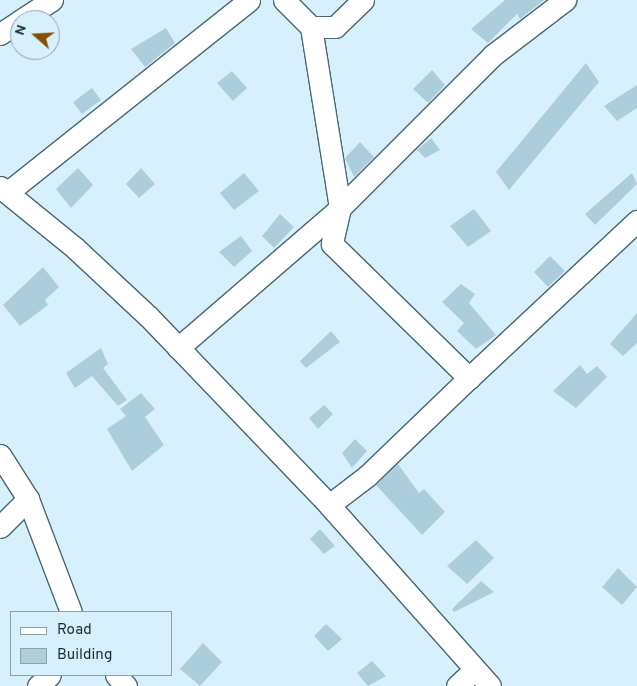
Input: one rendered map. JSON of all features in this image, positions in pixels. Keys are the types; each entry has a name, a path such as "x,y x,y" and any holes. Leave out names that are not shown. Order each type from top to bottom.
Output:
{"street":[{"path":"36,10 52,0"},
{"path":"249,0 4,190 75,248 178,348 329,505 490,686"},
{"path":"284,0 311,27 340,208 332,244 469,378"},
{"path":"311,27 335,27 363,0"},
{"path":"178,348 340,208 493,55 565,0"},
{"path":"329,505 367,476 637,221"},
{"path":"0,455 28,499 71,611"},
{"path":"0,527 28,499"},
{"path":"457,686 474,670"},
{"path":"38,686 49,676"},
{"path":"117,676 126,686"}],"building":[{"path":"505,0 544,0 520,19 517,14 488,43 471,29"},
{"path":"166,28 175,43 145,67 131,49"},
{"path":"586,63 599,82 509,190 496,172"},
{"path":"432,70 445,85 428,103 413,89"},
{"path":"232,71 247,88 233,101 217,83"},
{"path":"637,85 637,108 617,121 604,106"},
{"path":"92,88 101,100 82,114 73,102"},
{"path":"431,138 440,150 425,158 417,150"},
{"path":"360,142 374,157 354,177 345,158"},
{"path":"78,168 93,185 71,208 56,189"},
{"path":"141,168 155,184 139,198 126,184"},
{"path":"244,173 259,191 234,210 220,193"},
{"path":"632,173 637,184 595,225 585,214"},
{"path":"474,209 491,231 468,247 450,226"},
{"path":"280,214 294,227 274,248 262,236"},
{"path":"241,236 252,251 234,267 219,252"},
{"path":"550,256 565,271 548,287 534,272"},
{"path":"43,267 59,287 45,300 48,305 20,326 3,305"},
{"path":"461,284 475,294 469,303 496,335 476,349 457,331 464,323 442,302"},
{"path":"637,313 637,343 623,356 610,344"},
{"path":"331,331 340,342 306,368 300,361"},
{"path":"101,348 108,364 103,368 127,400 118,406 92,376 75,388 66,373"},
{"path":"580,365 587,374 597,366 607,377 576,408 553,391"},
{"path":"141,393 155,409 145,417 164,445 132,471 107,429 126,416 120,409"},
{"path":"324,405 333,414 318,429 309,418"},
{"path":"355,439 367,451 352,468 342,453"},
{"path":"398,464 419,493 424,489 445,512 422,535 376,485"},
{"path":"320,529 335,546 324,554 310,539"},
{"path":"476,540 494,558 467,584 447,566"},
{"path":"618,568 637,587 622,605 602,587"},
{"path":"481,581 494,592 454,612 452,609"},
{"path":"326,624 342,639 328,651 314,636"},
{"path":"203,643 222,662 200,686 180,669"},
{"path":"372,661 386,676 368,686 357,673"}]}
